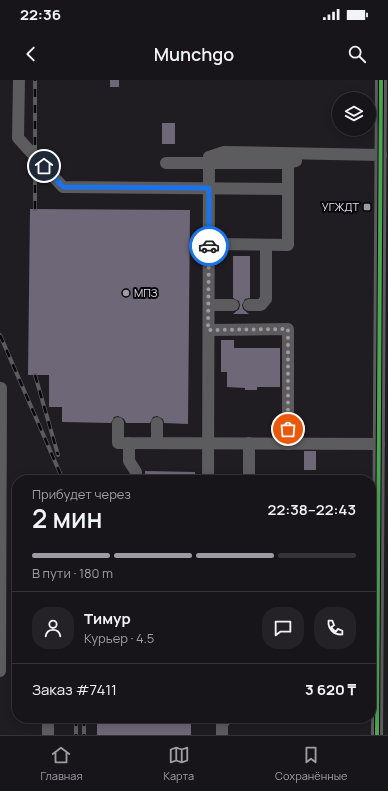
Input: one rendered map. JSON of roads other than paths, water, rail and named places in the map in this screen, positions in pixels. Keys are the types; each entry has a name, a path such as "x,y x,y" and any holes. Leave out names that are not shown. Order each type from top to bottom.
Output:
{"street":[{"path":"19,80 18,138 63,187 288,189"},
{"path":"377,735 383,560 379,444 384,252 381,155 381,80"},
{"path":"208,475 209,157 224,152 381,155"},
{"path":"166,163 288,163 322,154"},
{"path":"209,244 288,245 288,163"},
{"path":"250,304 261,304 266,299 266,245"},
{"path":"209,305 233,305"},
{"path":"208,330 288,329 288,444"},
{"path":"0,671 1,388"},
{"path":"118,423 118,443 379,444"},
{"path":"157,423 157,443"},
{"path":"129,443 129,460 136,472 136,475"},
{"path":"249,443 249,475"},
{"path":"48,723 48,735"},
{"path":"222,735 223,723"}],"railway":[{"path":"35,80 35,209"},
{"path":"0,335 61,475"},
{"path":"35,375 58,455"},
{"path":"76,723 76,735"},
{"path":"84,723 84,735"}],"place":[{"name":"УГЖДТ","path":"367,207"},
{"name":"МПЗ","path":"126,293"}]}
